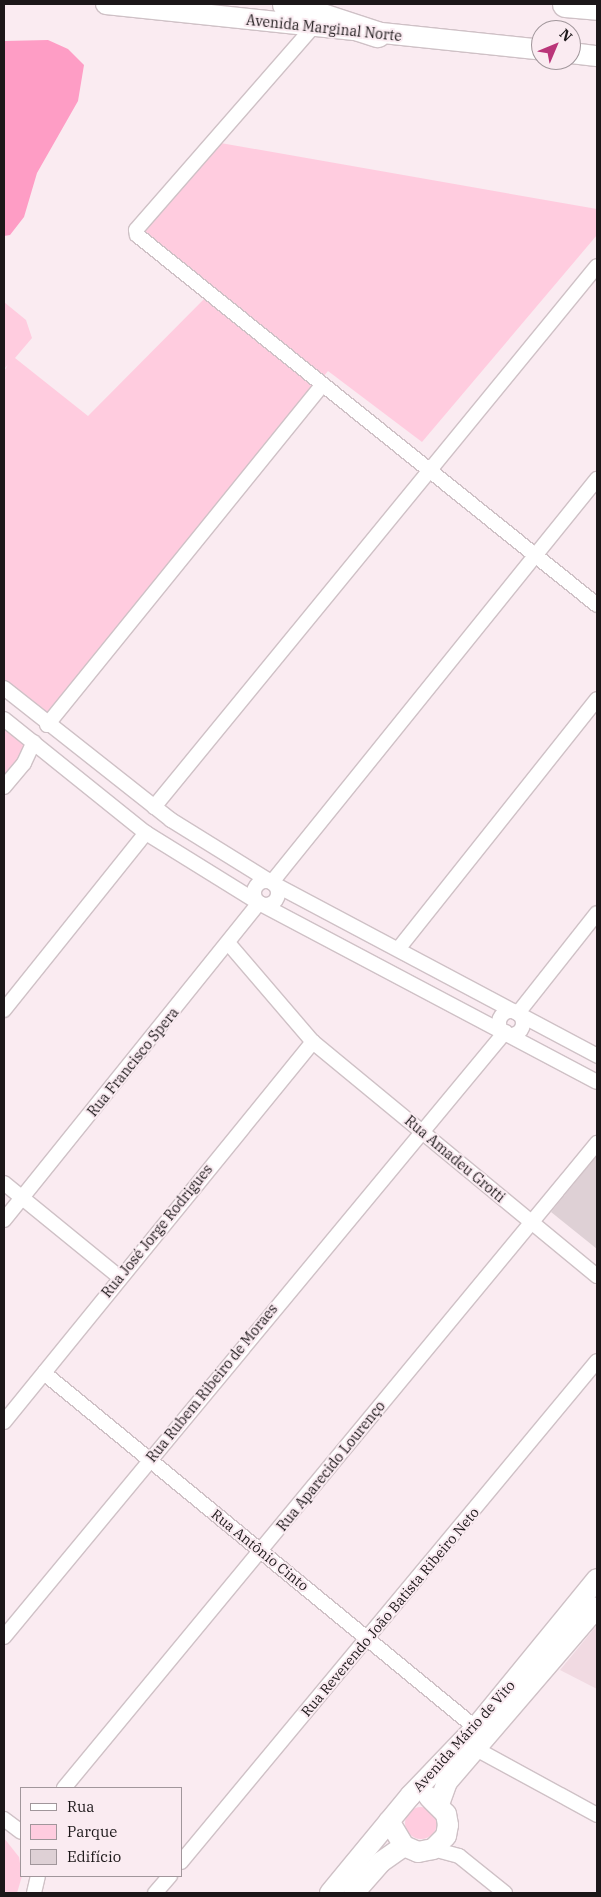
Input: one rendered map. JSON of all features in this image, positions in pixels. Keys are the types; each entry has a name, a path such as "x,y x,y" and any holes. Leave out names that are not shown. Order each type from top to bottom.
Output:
{"highway":[{"path":"285,4 377,34"},
{"path":"565,4 597,7"}],"main road":[{"name":"Avenida Marginal Norte","path":"106,4 531,49"},
{"path":"581,55 597,56"},
{"name":"Avenida Mário de Vito","path":"448,1825 439,1804 447,1782 475,1739 597,1579"},
{"name":"Avenida Mário de Vito","path":"330,1893 410,1796 475,1739 597,1607"},
{"path":"410,1796 431,1798 439,1804"},
{"path":"389,1820 404,1846 418,1852 433,1849 446,1836 448,1825"},
{"path":"354,1893 375,1868 404,1846"}],"street":[{"path":"313,26 136,233 321,387 597,605"},
{"path":"154,807 426,470 597,266"},
{"path":"47,726 321,387"},
{"path":"272,882 533,555 597,479"},
{"path":"4,688 47,726 154,807 272,882 399,948 597,1056"},
{"path":"399,948 597,699"},
{"path":"4,719 146,833 259,903 597,1082"},
{"path":"34,742 30,736 34,726 47,726"},
{"path":"4,787 24,763 34,742"},
{"path":"4,1010 146,833"},
{"path":"259,903 254,888 260,882 272,882"},
{"name":"Rua Francisco Spera","path":"4,1220 229,944 259,903"},
{"path":"518,1013 597,913"},
{"name":"Rua Amadeu Grotti","path":"229,944 312,1042 597,1276"},
{"name":"Rua Rubem Ribeiro de Moraes","path":"4,1637 420,1130 505,1032 515,1034 522,1027 518,1013"},
{"name":"Rua José Jorge Rodrigues","path":"4,1422 118,1276 312,1042"},
{"name":"Rua Aparecido Lourenço","path":"65,1787 261,1552 597,1143"},
{"path":"4,1183 118,1276"},
{"name":"Rua Reverendo João Batista Ribeiro Neto","path":"182,1861 597,1361"},
{"name":"Rua Antônio Cinto","path":"44,1373 368,1638 475,1739 597,1815"},
{"path":"4,1819 20,1831"},
{"path":"448,1825 459,1856"},
{"path":"433,1849 459,1856 505,1893"},
{"path":"34,1893 38,1877"},
{"path":"155,1893 169,1877"}],"shaded area":[{"path":"48,40 68,49 84,65 78,101 37,173 24,217 10,235 4,236 4,41"},
{"path":"597,1625 597,1689 560,1670"}],"green space":[{"path":"215,142 597,209 597,235 422,442 328,371 44,720 4,685 4,371 8,365 4,369 4,302 26,320 32,338 15,358 88,416 209,294 138,233"},
{"path":"4,718 31,739 4,787"},
{"path":"421,1807 433,1811 437,1823 433,1835 421,1839 409,1835 405,1823 409,1811"},
{"path":"4,1838 19,1857 20,1877 22,1877 17,1893 4,1893"}],"building":[{"path":"597,1155 597,1249 551,1212"}]}
